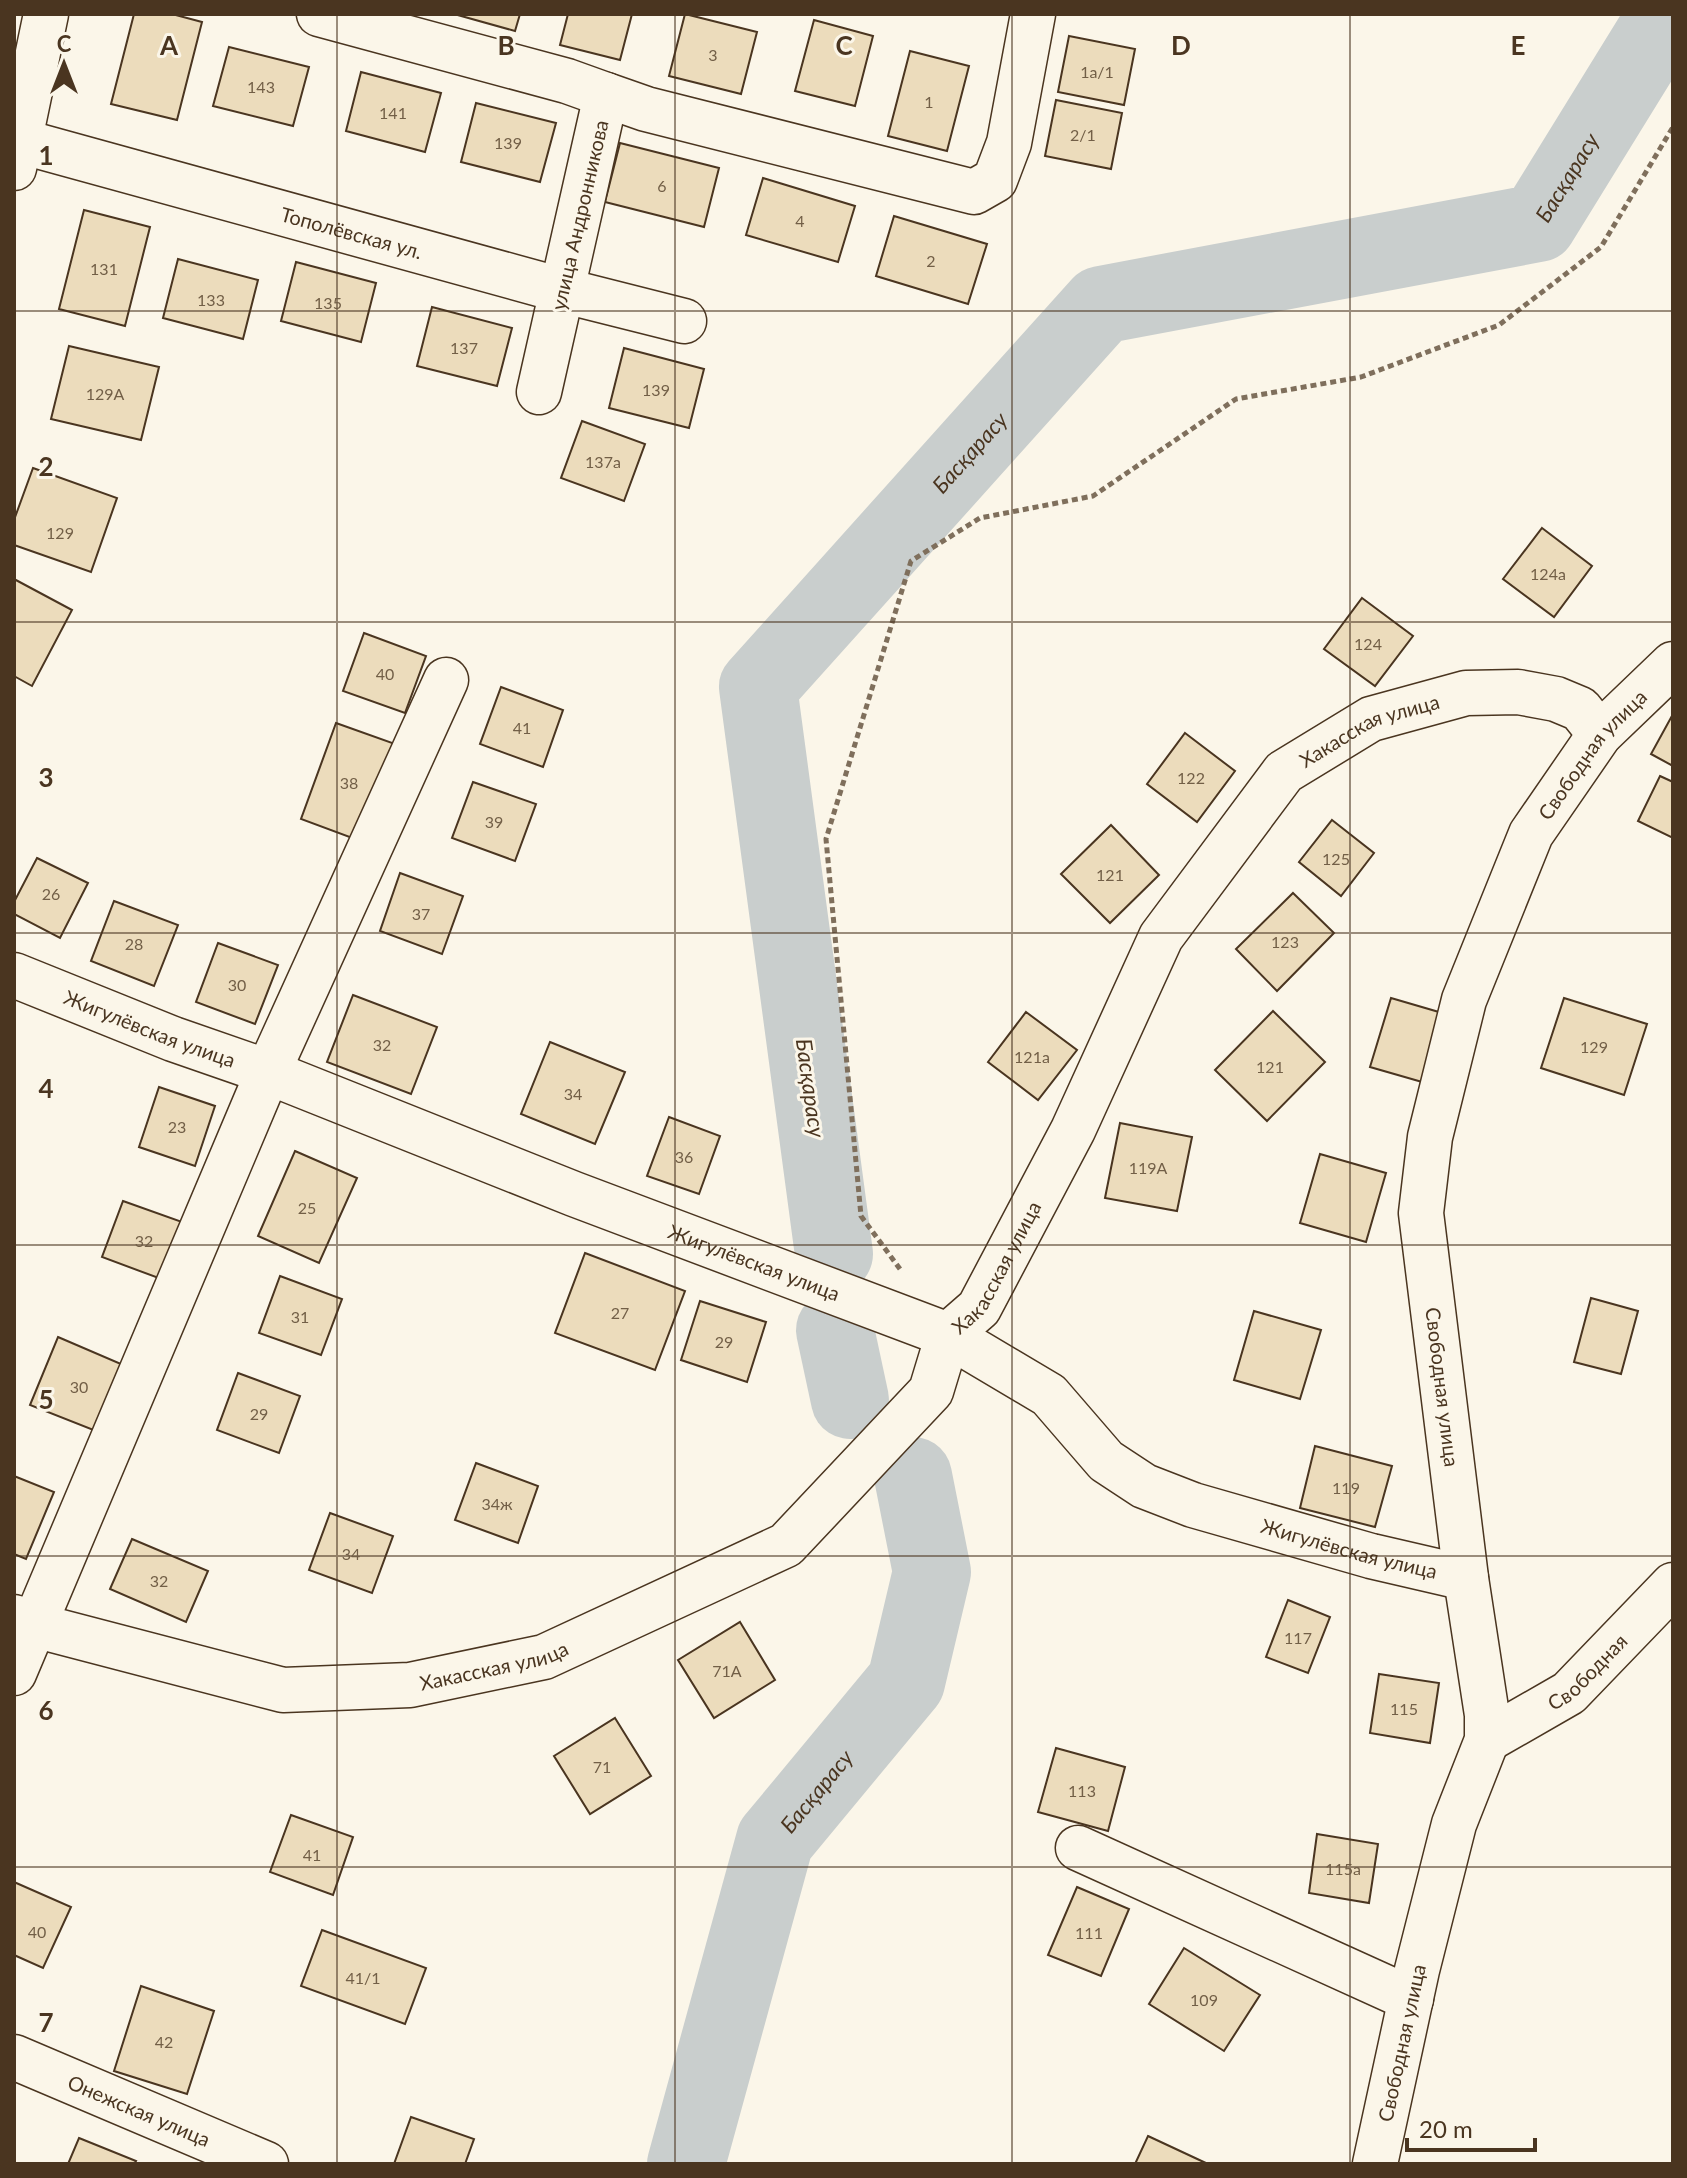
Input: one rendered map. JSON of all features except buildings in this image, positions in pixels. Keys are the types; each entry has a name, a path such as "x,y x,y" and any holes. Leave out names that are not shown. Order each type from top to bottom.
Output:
{"street":[{"path":"17,154 46,14"},
{"name":"улица Андронникова","path":"319,14 567,81 606,95 539,392"},
{"path":"606,95 646,109 974,192 995,180 1009,143 1033,14"},
{"name":"Тополёвская ул.","path":"17,154 684,321"},
{"name":"Свободная улица","path":"1375,2164 1454,1824 1487,1740 1487,1715 1466,1578 1421,1213 1430,1137 1464,1000 1531,834 1600,734 1673,664"},
{"path":"14,1673 24,1621 446,680"},
{"name":"Хакасская улица","path":"24,1621 283,1690 410,1685 544,1657 786,1545 931,1391 948,1335 979,1308 1073,1130 1161,937 1284,772 1371,719 1466,693 1518,692 1556,699 1580,709 1600,734"},
{"name":"Жигулёвская улица","path":"14,975 574,1194 948,1335 1049,1395 1106,1461 1144,1486 1193,1505 1371,1556 1466,1578"},
{"name":"Свободная","path":"1487,1740 1569,1693 1673,1585"},
{"path":"1078,1848 1411,1999"},
{"name":"Онежская улица","path":"14,2057 266,2164"}],"path":[{"path":"904,1275 861,1216 826,839 911,561 980,518 1093,496 1236,399 1361,377 1499,325 1601,247 1673,127"}],"waterway":[{"name":"Басқарасу","path":"834,1254 758,687 1101,305 1538,223 1667,14"},
{"name":"Басқарасу","path":"835,1330 850,1400"},
{"name":"Басқарасу","path":"686,2164 775,1840 906,1682 932,1572 913,1476"}]}
